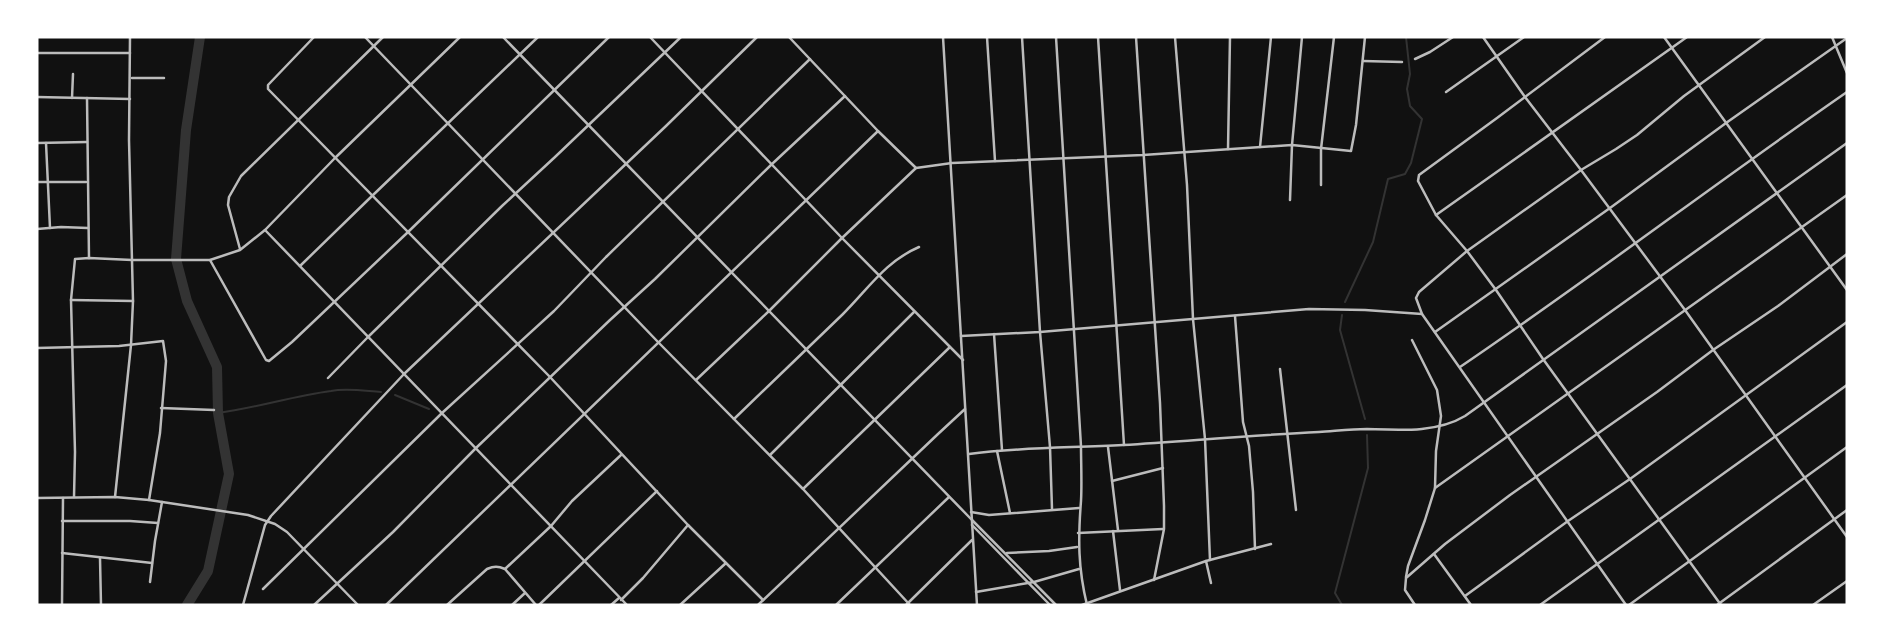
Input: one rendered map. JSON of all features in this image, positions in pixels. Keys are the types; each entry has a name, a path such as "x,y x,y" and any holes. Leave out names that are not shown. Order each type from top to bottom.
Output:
{"street":[{"path":"115,497 133,301 129,140 130,37"},
{"path":"314,37 267,87 763,600"},
{"path":"365,37 803,489 908,605 972,540"},
{"path":"240,250 228,205 229,197 241,176 383,37"},
{"path":"74,497 71,300 75,259 210,260 240,250 265,230 460,37"},
{"path":"503,37 1051,605"},
{"path":"300,266 538,37"},
{"path":"210,260 268,361 272,360 609,37"},
{"path":"650,37 842,238 963,359"},
{"path":"328,378 681,37"},
{"path":"243,605 267,522 404,374 757,37"},
{"path":"789,37 916,168"},
{"path":"943,37 977,605"},
{"path":"987,37 995,161"},
{"path":"1023,37 1052,509"},
{"path":"1056,37 1081,446 1079,569 1087,604"},
{"path":"1098,37 1124,444"},
{"path":"1136,37 1163,468 1164,529 1154,580"},
{"path":"1175,37 1187,186 1193,319 1205,439 1208,561 1212,583"},
{"path":"1228,149 1230,37"},
{"path":"1259,147 1271,37"},
{"path":"1290,200 1302,37"},
{"path":"1321,186 1321,149 1334,37"},
{"path":"696,380 916,168 952,163 1143,155 1292,145 1351,152 1365,37"},
{"path":"1415,59 1454,37"},
{"path":"1483,37 1685,310 1847,537"},
{"path":"1446,92 1524,37"},
{"path":"1605,37 1419,174 1429,204 1496,290 1719,605 1847,510"},
{"path":"1664,37 1847,290"},
{"path":"1436,215 1688,37"},
{"path":"1765,37 1636,135 1581,170 1467,251 1419,292 1416,298 1422,314 1628,605 1847,447"},
{"path":"1832,37 1847,73"},
{"path":"1435,332 1847,38"},
{"path":"37,53 130,53"},
{"path":"263,589 810,59"},
{"path":"1363,61 1402,62"},
{"path":"72,98 73,74"},
{"path":"131,78 164,78"},
{"path":"1460,367 1847,92"},
{"path":"314,605 845,96"},
{"path":"37,97 130,99"},
{"path":"87,98 89,258"},
{"path":"386,605 878,131"},
{"path":"37,143 87,142"},
{"path":"46,143 50,228"},
{"path":"968,454 1247,435 1439,428 1457,421 1485,402 1847,143"},
{"path":"37,182 88,182"},
{"path":"1434,488 1847,195"},
{"path":"37,229 88,228"},
{"path":"265,230 627,605"},
{"path":"734,419 898,257 919,247"},
{"path":"1406,578 1456,535 1847,254"},
{"path":"71,300 133,301"},
{"path":"961,336 1040,332 1309,309 1422,314"},
{"path":"769,455 914,312"},
{"path":"1235,316 1243,422 1247,435 1255,510 1255,549"},
{"path":"1465,596 1847,322"},
{"path":"994,334 1002,450"},
{"path":"1412,340 1437,390 1441,416 1434,488 1408,566 1404,587 1415,605"},
{"path":"37,348 163,342 166,361 160,433 149,500"},
{"path":"803,489 950,347"},
{"path":"1280,369 1296,510"},
{"path":"1540,605 1847,385"},
{"path":"161,408 214,410"},
{"path":"759,605 965,409"},
{"path":"1108,446 1118,530"},
{"path":"997,450 1010,513"},
{"path":"505,569 621,455"},
{"path":"1112,481 1163,468"},
{"path":"451,604 487,569 499,566 505,569 537,605 657,491"},
{"path":"37,498 115,497 248,515 287,532 358,605"},
{"path":"836,605 949,497"},
{"path":"62,605 63,498"},
{"path":"150,582 162,502"},
{"path":"971,512 989,515 1080,508"},
{"path":"965,515 1007,553 1056,605"},
{"path":"62,521 158,523"},
{"path":"611,605 643,578 688,525"},
{"path":"1079,533 1164,529"},
{"path":"1112,531 1119,590"},
{"path":"1082,605 1208,561 1271,544"},
{"path":"1007,553 1078,547"},
{"path":"62,553 152,564"},
{"path":"1434,554 1471,605"},
{"path":"100,558 101,605"},
{"path":"680,605 726,563"},
{"path":"976,592 1034,582 1079,569"},
{"path":"1813,605 1847,581"},
{"path":"512,605 525,593"}],"waterway":[{"path":"187,605 208,571 229,474 218,413 217,367 187,301 176,259 186,130 200,37"},
{"path":"1345,302 1373,242 1388,179 1405,174 1411,163 1422,119 1410,106 1406,37"},
{"path":"1342,315 1340,330 1365,419"},
{"path":"218,413 337,390 381,392"},
{"path":"395,395 429,409"},
{"path":"1342,605 1335,593 1368,468 1367,435"}]}
